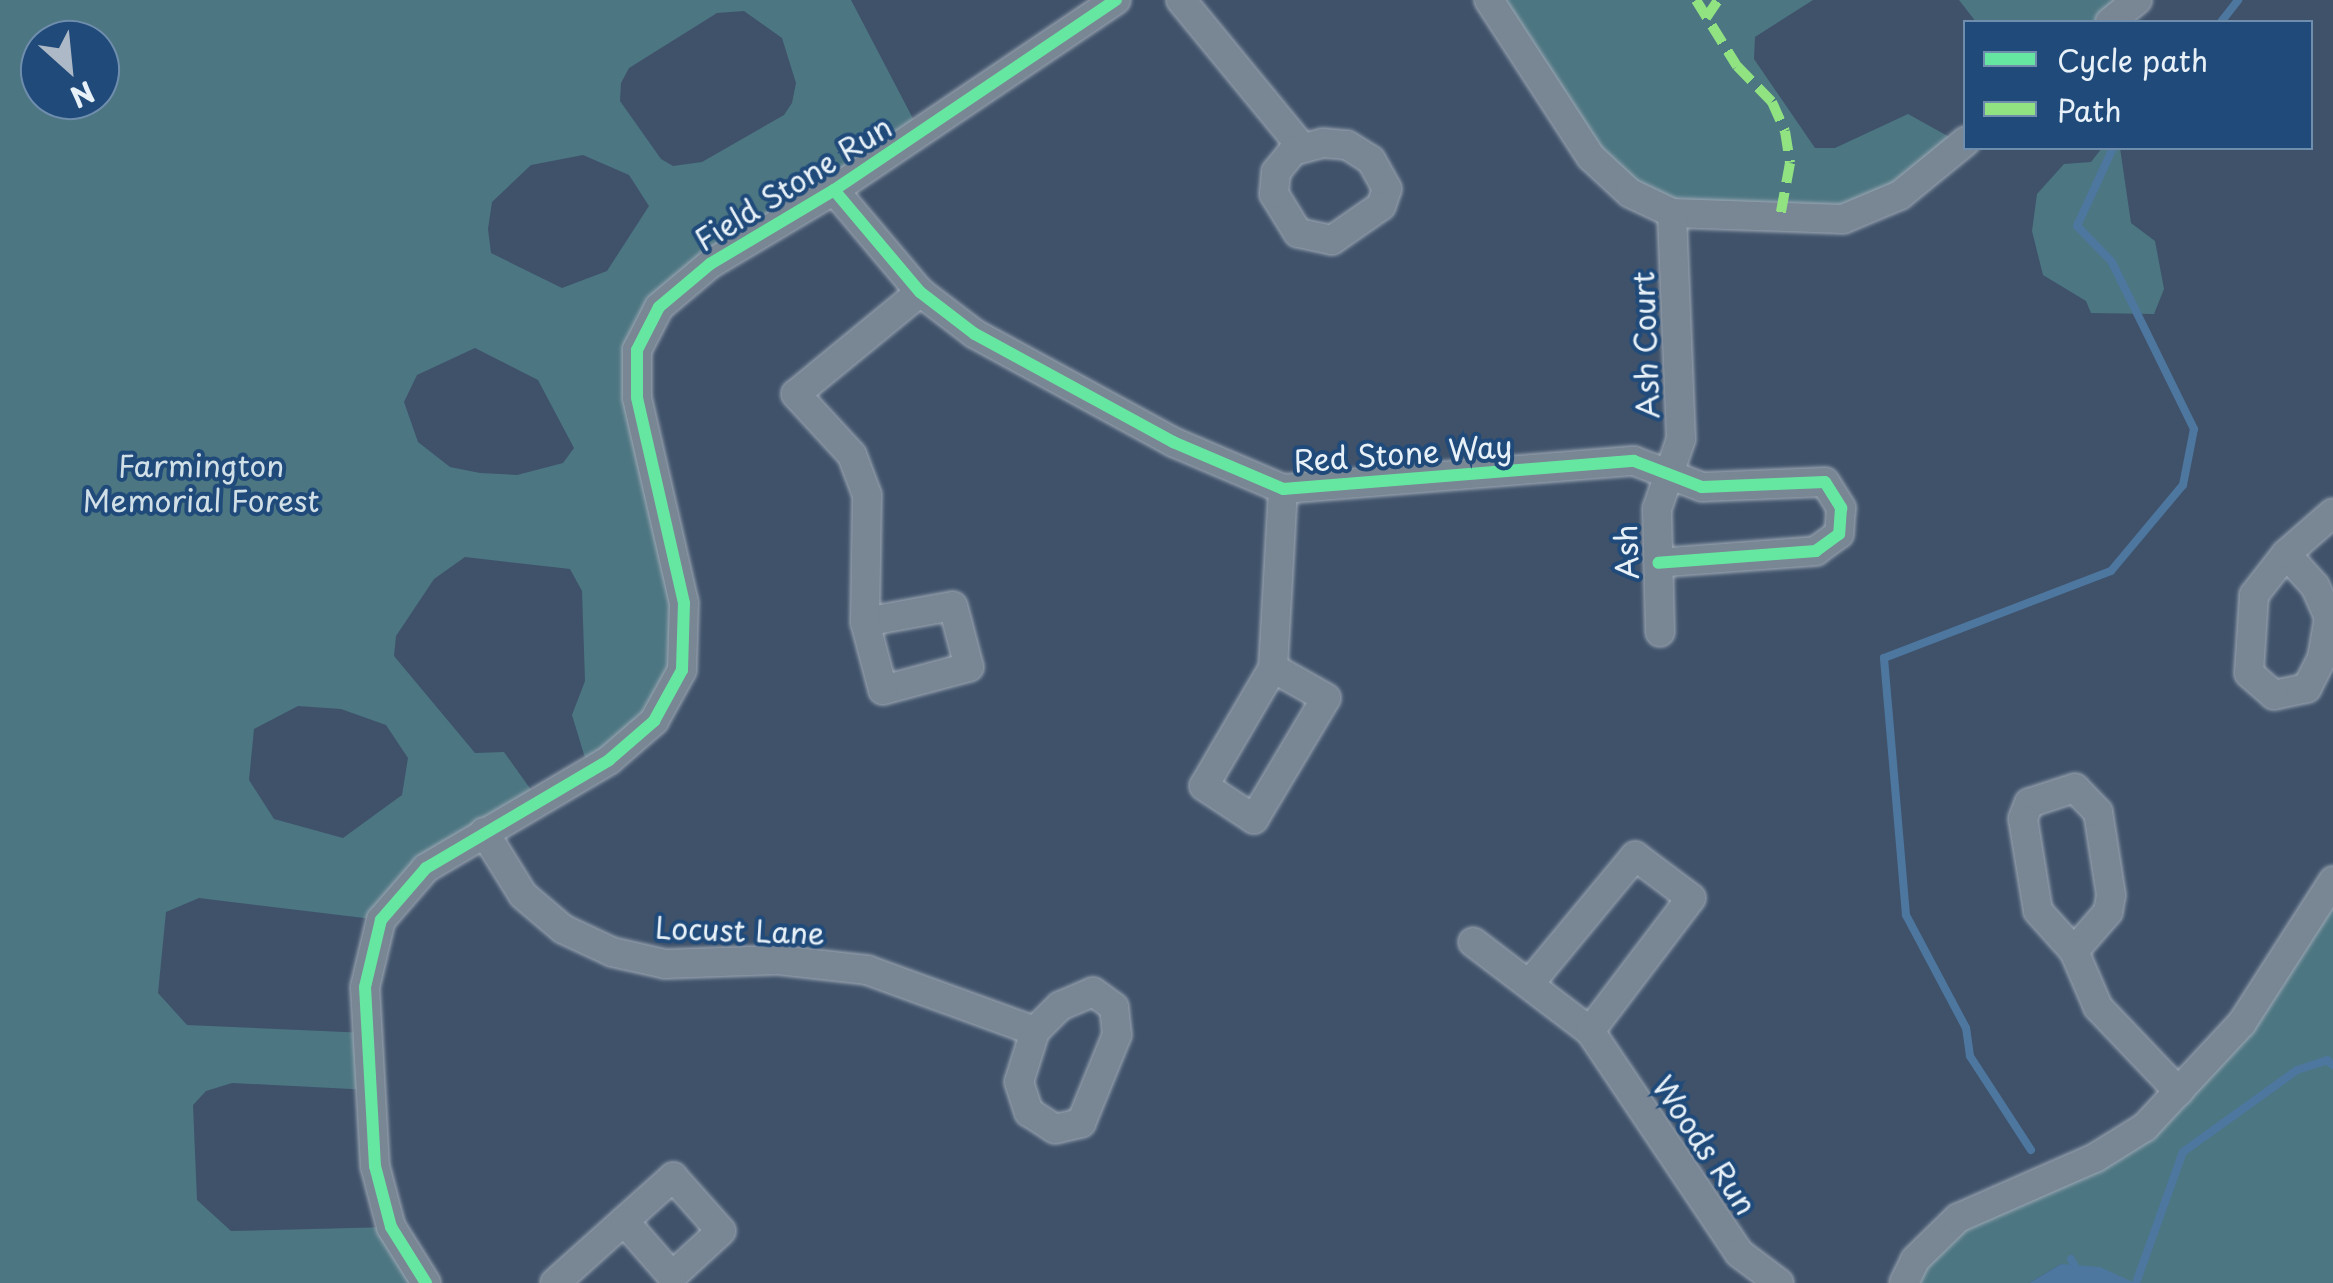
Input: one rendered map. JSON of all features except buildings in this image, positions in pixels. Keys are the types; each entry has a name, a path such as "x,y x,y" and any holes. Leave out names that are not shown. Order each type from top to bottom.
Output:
{"street":[{"name":"Field Stone Run","path":"426,1283 392,1227 375,1166 364,986 380,920 426,868 609,760 654,721 682,670 684,604 637,396 637,350 659,307 710,264 834,190 1116,0"},
{"path":"1181,0 1301,146"},
{"path":"1489,0 1591,157 1630,193 1672,214 1843,219 1900,195 1963,143"},
{"path":"2112,20 2137,0"},
{"name":"Red Stone Way","path":"834,190 920,292 976,334 1173,442 1283,488 1634,460 1702,487 1825,482 1841,508 1839,534 1816,551 1658,563"},
{"name":"Ash Court","path":"1670,472 1681,439 1672,214"},
{"path":"865,622 866,495 852,456 796,394 920,292"},
{"name":"Ash","path":"1660,632 1657,509 1670,472"},
{"path":"1273,668 1326,698 1254,819 1204,786 1273,668 1283,488"},
{"path":"2286,554 2316,586 2329,617 2322,658 2307,688 2274,695 2249,673 2254,595 2286,554 2333,513"},
{"path":"2074,950 2108,912 2111,895 2098,812 2074,788 2029,803 2023,819 2038,911 2074,950 2098,1006 2180,1092"},
{"name":"Locust Lane","path":"484,832 523,895 563,929 612,952 665,964 778,960 868,970 1035,1030"},
{"path":"1530,983 1635,856 1691,898 1590,1030"},
{"path":"1904,1283 1915,1260 1958,1218 2096,1158 2146,1127 2242,1023 2333,881"},
{"name":"Woods Run","path":"1473,942 1590,1030 1738,1253 1779,1283"},
{"path":"1093,992 1114,1007 1117,1035 1081,1123 1055,1129 1029,1112 1019,1082 1035,1030 1060,1006 1093,992"},
{"path":"555,1283 624,1220"}],"green space":[{"name":"Farmington Memorial Forest","path":"0,0 851,0 920,132 710,264 637,350 682,670 589,771 572,715 585,681 582,591 570,569 465,557 434,579 396,636 394,656 475,753 504,752 539,801 484,832 381,920 199,898 166,912 158,993 187,1025 367,1033 371,1090 232,1083 206,1091 193,1105 197,1200 231,1231 391,1227 426,1283 0,1283","holes":["744,11 782,38 796,83 792,103 784,115 702,162 673,166 661,159 620,101 621,83 629,68 717,13","583,155 629,175 649,206 607,271 562,288 491,253 488,229 492,202 531,165","475,348 538,380 574,448 563,463 517,475 450,467 418,442 404,402 417,375","298,706 341,709 386,725 408,758 402,795 343,838 274,819 249,780 254,729"]},
{"path":"1489,0 1813,0 1755,37 1754,59 1815,148 1835,148 1908,114 1962,144 1843,219 1672,213 1630,193"},
{"path":"1959,0 2137,0 2112,20 1974,20"},
{"path":"2100,150 2120,150 2131,223 2155,241 2164,289 2154,314 2091,313 2086,301 2043,275 2032,231 2037,194 2064,164 2091,162"},
{"path":"2333,881 2333,1283 2135,1283 2061,1264 2029,1283 1904,1283 1958,1218 2146,1127"}],"water":[{"path":"2061,1264 2100,1267 2135,1283 2029,1283"}],"waterway":[{"path":"2223,20 2238,0"},
{"path":"2031,1150 1970,1056 1966,1028 1906,915 1884,658 2111,571 2183,485 2194,429 2112,262 2077,226 2112,150"},
{"path":"2136,1283 2183,1152 2297,1070 2327,1060 2333,1065"},
{"path":"2071,1259 2083,1283"}],"marked path":[{"path":"1696,0 1737,66 1772,102 1785,131 1790,163 1780,217"},
{"path":"1706,18 1718,0"}],"cycle path":[{"path":"426,1283 391,1227 375,1166 365,987 381,920 426,868 609,760 654,721 682,670 684,603 637,397 637,350 659,307 710,264 834,190 1116,0"},
{"path":"834,190 920,292 975,334 1173,442 1283,489 1634,461 1702,487 1825,482 1841,508 1839,534 1816,551 1658,563"}]}
